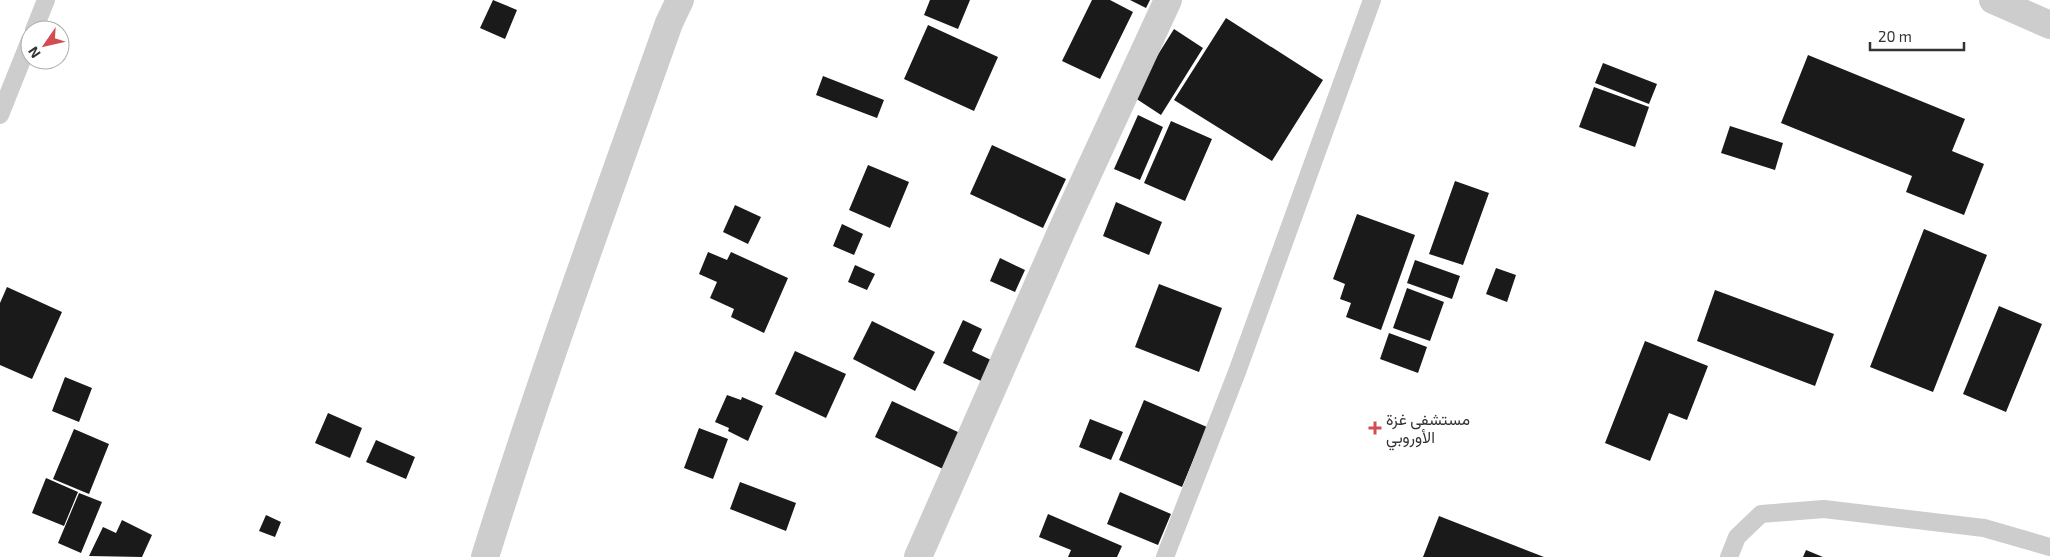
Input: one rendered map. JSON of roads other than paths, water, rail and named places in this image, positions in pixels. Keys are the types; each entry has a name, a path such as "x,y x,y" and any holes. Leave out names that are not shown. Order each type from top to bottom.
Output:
{"street":[{"path":"485,557 507,486 609,194 669,23 680,0"},
{"path":"918,557 1066,221 1168,0"},
{"path":"1993,0 2050,25"}],"lane":[{"path":"38,20 46,0"},
{"path":"1165,557 1237,372 1372,0"},
{"path":"0,115 20,65"},
{"path":"1729,557 1737,537 1761,514 1824,509 1984,528 2050,547"}],"place":[{"name":"مستشفى غزة الأوروبي","path":"1375,428"}]}
